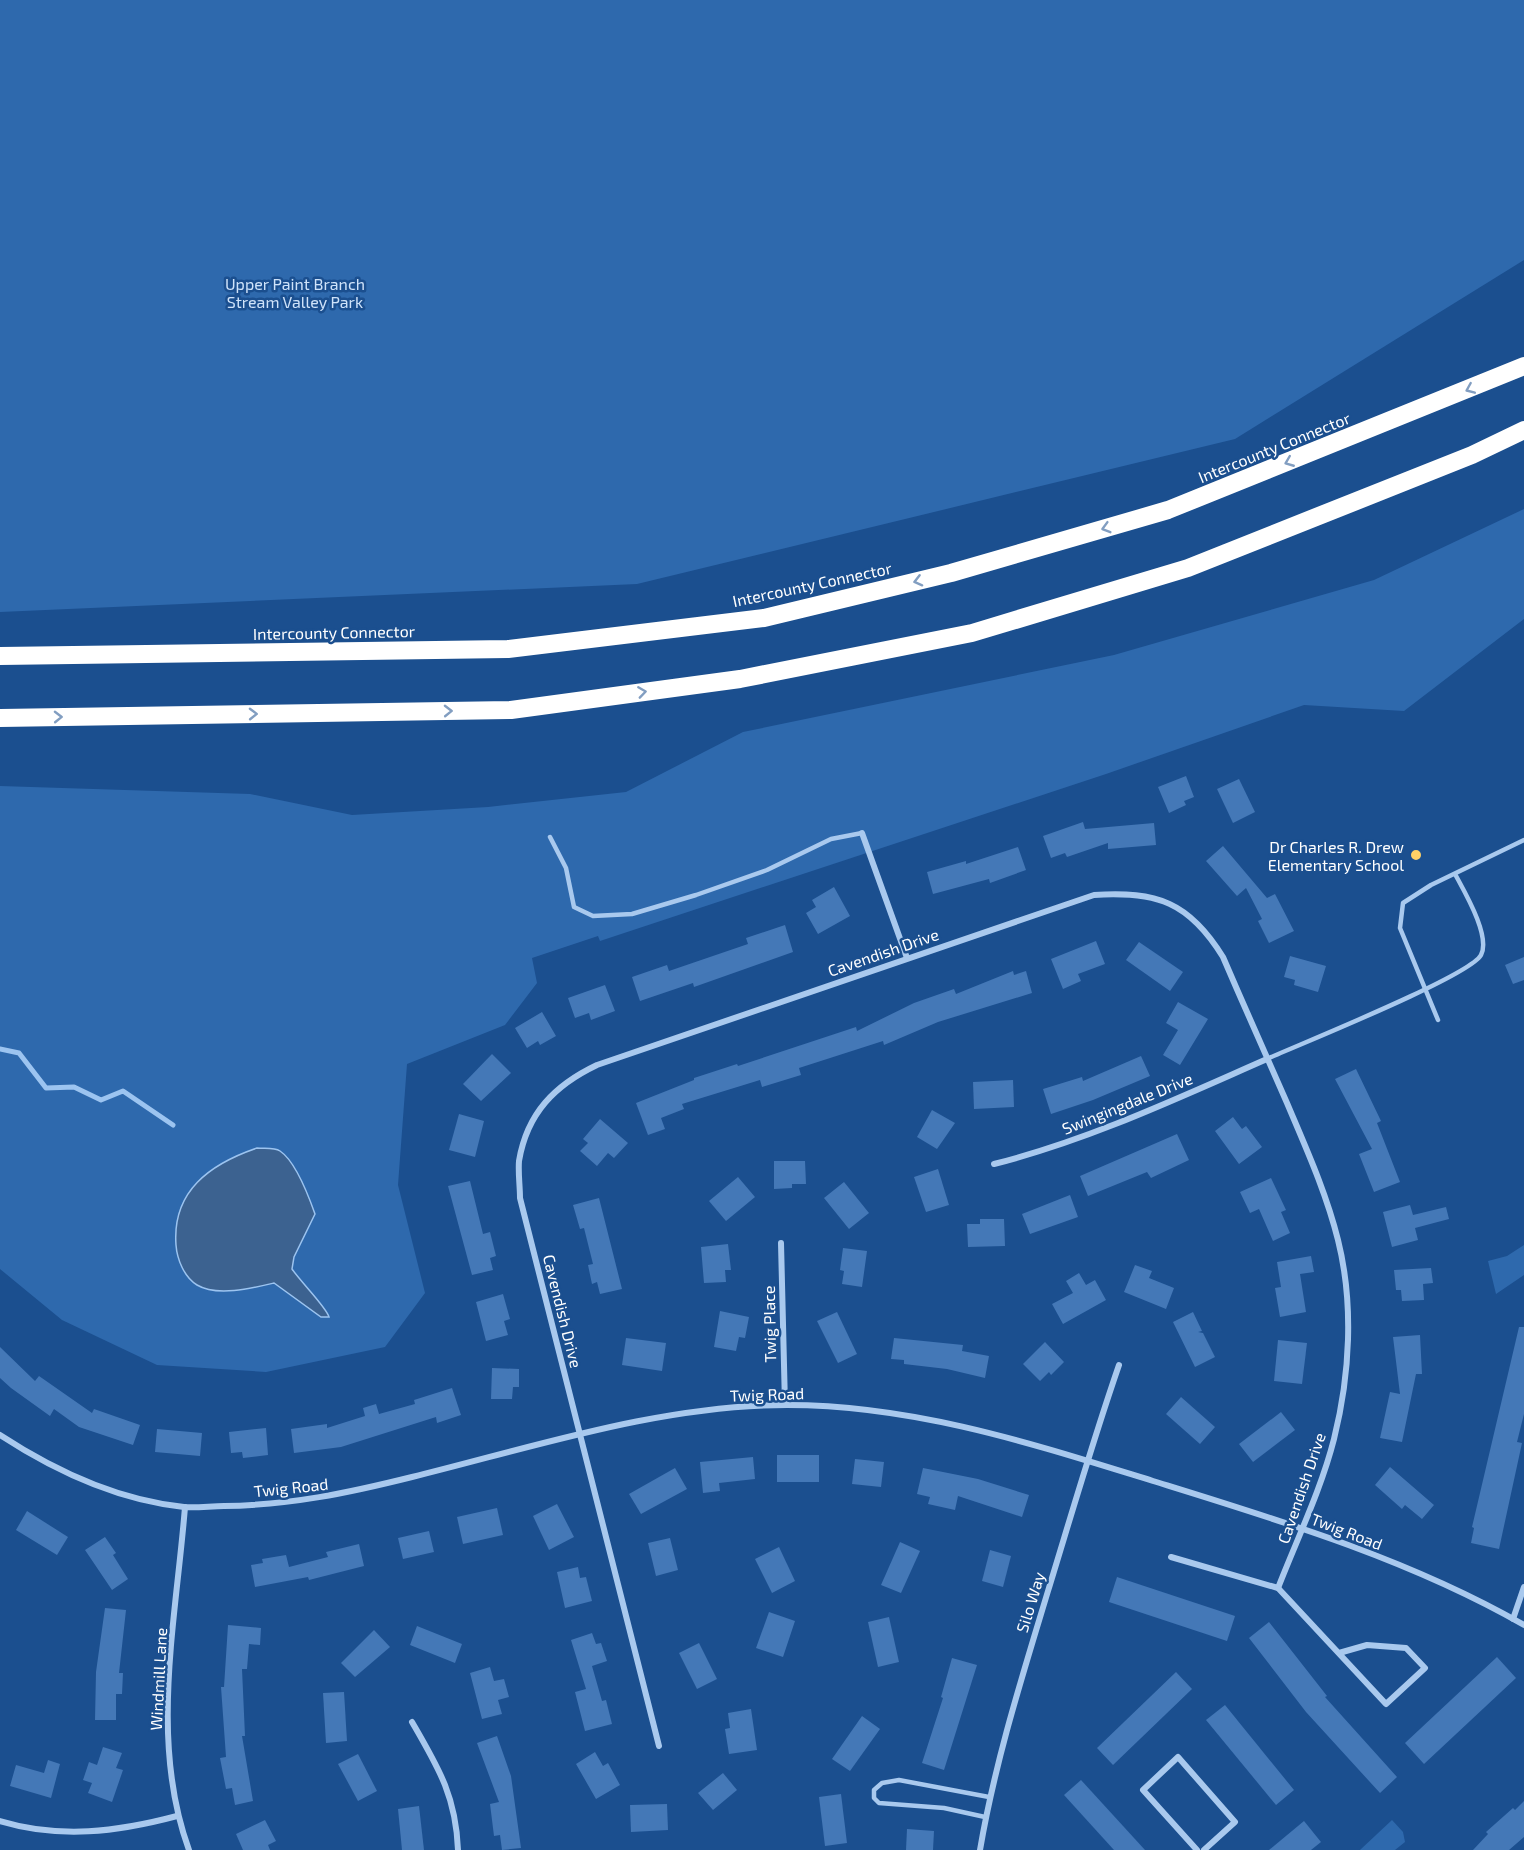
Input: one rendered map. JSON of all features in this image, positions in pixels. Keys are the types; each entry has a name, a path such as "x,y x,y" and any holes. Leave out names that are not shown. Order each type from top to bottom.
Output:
{"highway":[{"name":"Intercounty Connector","path":"0,656 508,649 764,618 951,573 1168,510 1524,366"},
{"path":"0,718 511,710 740,679 972,633 1188,568 1472,455 1524,430"}],"street":[{"path":"862,833 907,958"},
{"name":"Cavendish Drive","path":"658,1746 582,1435 520,1198 519,1162 536,1115 551,1095 571,1077 597,1065 1094,895 1124,893 1150,896 1174,905 1196,921 1213,941 1223,957 1325,1194 1338,1241 1346,1288 1348,1339 1340,1407 1334,1440 1278,1588"},
{"name":"Swingingdale Drive","path":"994,1164 1101,1130 1267,1059"},
{"name":"Twig Place","path":"781,1243 784,1405"},
{"name":"Silo Way","path":"980,1850 989,1797 1087,1461 1119,1365"},
{"name":"Twig Road","path":"0,1435 33,1456 75,1478 124,1495 184,1507 274,1505 331,1497 582,1435 682,1413 784,1405 867,1409 914,1415 966,1426 1302,1527 1422,1576 1524,1625"},
{"name":"Windmill Lane","path":"184,1507 168,1689 168,1738 177,1816 189,1850"},
{"path":"1171,1557 1278,1588 1386,1704 1425,1668 1406,1648 1367,1645 1339,1653"},
{"path":"1513,1619 1524,1587"},
{"path":"412,1722 446,1781 457,1821 458,1850"},
{"path":"1197,1850 1143,1790 1178,1757 1235,1822 1204,1850"},
{"path":"0,1821 27,1829 65,1833 133,1828 177,1816"}],"lane":[{"path":"550,837 566,868 574,907 593,916 632,914 696,895 767,870 831,838 862,833"},
{"path":"1438,1020 1400,928 1403,903 1431,885 1524,840"},
{"path":"1267,1059 1424,989 1471,965 1481,955 1484,941 1455,874"},
{"path":"985,1817 944,1808 879,1803 874,1798 874,1790 882,1782 899,1780 989,1797"}],"green space":[{"name":"Upper Paint Branch Stream Valley Park","path":"0,0 1524,0 1524,260 1235,439 637,584 0,612"},
{"path":"1524,509 1524,619 1404,711 1304,705 1106,774 600,941 598,936 532,958 537,983 505,1025 407,1064 398,1185 425,1293 385,1347 266,1372 157,1365 62,1320 0,1269 0,786 250,794 352,815 488,807 626,792 743,732 1114,655 1374,580"},
{"path":"1524,1245 1524,1275 1496,1294 1488,1261 1507,1256"},
{"path":"1392,1820 1403,1832 1405,1842 1395,1850 1360,1850"}],"shaded area":[{"path":"257,1148 278,1150 286,1156 305,1189 315,1214 294,1257 292,1269 324,1307 329,1317 321,1317 274,1283 225,1291 205,1289 192,1282 182,1267 176,1245 176,1226 180,1209 187,1195 210,1171 224,1162"}],"building":[{"path":"1186,776 1194,797 1184,801 1186,805 1169,813 1158,787"},
{"path":"1239,779 1255,812 1233,823 1217,789"},
{"path":"1083,822 1085,829 1154,823 1156,845 1108,849 1108,843 1067,857 1065,853 1051,858 1043,836"},
{"path":"1223,846 1267,898 1275,894 1294,931 1269,943 1258,921 1262,919 1246,888 1237,896 1206,861"},
{"path":"1018,847 1026,870 990,883 989,879 933,894 927,872 966,861 966,864"},
{"path":"834,887 850,916 818,934 806,913 816,907 812,900"},
{"path":"785,925 793,952 694,987 693,983 640,1001 632,977 667,965 669,971 748,944 746,938"},
{"path":"1096,941 1105,964 1078,974 1081,981 1063,989 1051,959"},
{"path":"1139,942 1183,972 1170,991 1126,960"},
{"path":"1290,956 1326,966 1318,992 1294,985 1295,980 1284,977"},
{"path":"1524,957 1524,980 1513,984 1505,965"},
{"path":"1013,971 1014,975 1026,971 1032,993 938,1022 884,1045 883,1041 799,1068 801,1075 762,1087 760,1080 682,1104 684,1109 661,1118 665,1129 648,1135 636,1103 694,1080 694,1078 856,1027 857,1031 914,1003 954,989 956,994"},
{"path":"605,985 615,1011 591,1020 589,1013 575,1018 568,998"},
{"path":"1178,1002 1208,1019 1180,1065 1163,1055 1178,1030 1166,1023"},
{"path":"542,1012 556,1036 540,1045 538,1041 527,1048 515,1028"},
{"path":"492,1054 511,1073 481,1101 463,1084"},
{"path":"1141,1056 1150,1076 1093,1100 1051,1114 1043,1089 1082,1077 1083,1081"},
{"path":"1356,1069 1381,1121 1377,1123 1400,1182 1374,1192 1359,1154 1372,1149 1335,1079"},
{"path":"1013,1080 1014,1107 974,1109 973,1082"},
{"path":"932,1110 955,1123 937,1149 917,1137"},
{"path":"459,1114 484,1121 475,1157 449,1150"},
{"path":"1233,1117 1242,1129 1246,1126 1262,1147 1239,1164 1215,1131"},
{"path":"600,1119 628,1143 614,1158 608,1153 597,1166 580,1151 588,1143 583,1139"},
{"path":"1177,1134 1189,1160 1151,1178 1147,1172 1088,1196 1080,1176"},
{"path":"774,1161 805,1161 806,1184 792,1184 792,1188 774,1189"},
{"path":"938,1169 949,1205 926,1212 914,1177"},
{"path":"738,1177 755,1197 726,1221 709,1201"},
{"path":"1271,1178 1286,1210 1281,1212 1290,1233 1273,1241 1259,1209 1250,1213 1240,1192"},
{"path":"470,1181 483,1234 490,1232 496,1256 490,1258 493,1270 472,1275 448,1186"},
{"path":"844,1182 869,1213 849,1229 824,1198"},
{"path":"1070,1195 1078,1217 1030,1234 1022,1214"},
{"path":"599,1198 622,1289 600,1294 597,1282 592,1284 588,1265 593,1264 584,1228 580,1229 573,1205"},
{"path":"1410,1205 1413,1215 1446,1207 1449,1219 1415,1228 1418,1240 1392,1247 1383,1212"},
{"path":"980,1219 1004,1219 1005,1246 968,1247 967,1224 980,1224"},
{"path":"728,1244 731,1270 725,1270 726,1282 704,1283 701,1247"},
{"path":"843,1248 867,1251 862,1287 842,1284 844,1271 840,1270"},
{"path":"1311,1256 1314,1272 1300,1274 1306,1312 1280,1317 1275,1288 1281,1287 1277,1262"},
{"path":"1135,1265 1152,1271 1149,1278 1174,1288 1166,1309 1124,1292"},
{"path":"1431,1268 1433,1283 1423,1284 1424,1300 1402,1301 1401,1290 1396,1290 1394,1270"},
{"path":"1079,1273 1086,1285 1095,1280 1106,1300 1063,1324 1052,1304 1073,1293 1066,1281"},
{"path":"503,1294 510,1319 504,1321 508,1335 486,1341 476,1302"},
{"path":"720,1311 749,1317 745,1338 739,1337 736,1351 714,1347"},
{"path":"837,1312 857,1354 838,1363 817,1321"},
{"path":"1193,1312 1202,1331 1198,1332 1203,1333 1215,1357 1195,1367 1173,1322"},
{"path":"1519,1327 1524,1327 1524,1414 1517,1442 1522,1443 1499,1549 1471,1543 1474,1528 1472,1527"},
{"path":"1420,1335 1422,1374 1416,1374 1402,1442 1380,1438 1390,1392 1400,1394 1393,1337"},
{"path":"626,1338 666,1343 662,1371 622,1365"},
{"path":"894,1338 963,1345 962,1351 989,1356 985,1378 947,1369 904,1364 904,1360 891,1359"},
{"path":"1278,1340 1307,1343 1302,1384 1274,1381"},
{"path":"1045,1342 1064,1362 1051,1375 1049,1372 1040,1381 1023,1364"},
{"path":"0,1347 35,1381 39,1376 92,1413 94,1409 140,1425 133,1445 79,1427 54,1409 50,1416 11,1388 0,1378"},
{"path":"492,1368 519,1369 519,1387 513,1387 512,1399 491,1399"},
{"path":"452,1388 461,1415 437,1423 436,1417 341,1447 294,1453 291,1429 327,1424 327,1428 365,1416 363,1408 376,1404 379,1414 415,1404 414,1400"},
{"path":"1181,1397 1215,1427 1200,1444 1166,1414"},
{"path":"1281,1412 1295,1430 1253,1462 1239,1444"},
{"path":"266,1428 268,1455 243,1458 242,1452 231,1453 229,1432"},
{"path":"157,1429 202,1433 200,1456 155,1452"},
{"path":"777,1455 819,1455 819,1482 777,1482"},
{"path":"753,1457 755,1479 719,1483 720,1491 703,1493 700,1462"},
{"path":"855,1459 884,1462 881,1487 852,1484"},
{"path":"1390,1467 1434,1505 1422,1519 1405,1505 1402,1509 1375,1485"},
{"path":"675,1468 687,1489 641,1514 629,1494"},
{"path":"923,1468 978,1479 1029,1495 1022,1517 958,1496 955,1510 928,1504 930,1497 917,1494"},
{"path":"557,1504 574,1537 549,1550 533,1516"},
{"path":"497,1508 503,1535 463,1544 457,1517"},
{"path":"27,1511 68,1537 57,1555 16,1530"},
{"path":"429,1531 434,1552 403,1559 398,1538"},
{"path":"105,1537 116,1553 113,1555 128,1579 112,1590 85,1550"},
{"path":"670,1538 678,1570 656,1576 648,1543"},
{"path":"900,1542 920,1551 901,1593 881,1585"},
{"path":"359,1544 364,1566 309,1580 308,1577 255,1587 251,1565 263,1563 262,1559 286,1555 289,1567 328,1557 326,1552"},
{"path":"779,1547 795,1581 772,1593 755,1559"},
{"path":"990,1550 1011,1556 1003,1587 982,1581"},
{"path":"578,1567 580,1578 586,1577 592,1601 565,1608 557,1572"},
{"path":"1117,1577 1235,1616 1227,1641 1109,1602"},
{"path":"105,1608 126,1610 119,1673 123,1673 122,1694 116,1694 116,1720 95,1720 96,1672"},
{"path":"769,1612 795,1621 783,1657 756,1648"},
{"path":"889,1617 899,1662 878,1667 868,1622"},
{"path":"1269,1622 1327,1696 1325,1697 1397,1777 1380,1793 1306,1712 1249,1638"},
{"path":"228,1625 261,1628 260,1645 249,1644 247,1669 242,1669 245,1736 242,1736 253,1801 235,1805 232,1788 226,1789 220,1758 226,1757 221,1687 224,1687"},
{"path":"417,1626 462,1644 455,1663 410,1645"},
{"path":"374,1630 390,1647 355,1677 341,1663"},
{"path":"592,1633 596,1644 601,1643 607,1661 592,1666 602,1701 606,1700 612,1724 585,1731 575,1692 586,1689 571,1640"},
{"path":"699,1643 717,1679 697,1689 679,1653"},
{"path":"1497,1657 1516,1678 1424,1764 1405,1743"},
{"path":"952,1658 977,1665 944,1770 922,1763 943,1698 941,1697"},
{"path":"490,1667 494,1681 504,1679 509,1697 498,1700 502,1714 482,1719 470,1673"},
{"path":"1176,1672 1192,1689 1113,1765 1097,1748"},
{"path":"344,1692 347,1741 326,1743 323,1693"},
{"path":"1225,1705 1294,1790 1276,1805 1206,1720"},
{"path":"751,1709 757,1750 729,1754 725,1729 730,1728 728,1713"},
{"path":"862,1716 880,1729 850,1771 832,1759"},
{"path":"497,1736 511,1776 521,1848 502,1850 500,1835 494,1836 490,1804 499,1802 477,1743"},
{"path":"103,1747 122,1753 116,1768 123,1770 112,1802 88,1793 92,1783 83,1780 89,1762 97,1765"},
{"path":"595,1752 603,1766 608,1763 620,1785 596,1799 576,1764"},
{"path":"358,1754 377,1791 358,1801 338,1764"},
{"path":"48,1760 60,1764 51,1798 10,1786 16,1765 44,1773"},
{"path":"723,1773 737,1790 713,1810 698,1793"},
{"path":"1081,1780 1145,1850 1114,1850 1064,1795"},
{"path":"841,1794 847,1843 825,1846 819,1797"},
{"path":"1524,1801 1524,1837 1509,1850 1473,1850 1488,1834 1486,1832"},
{"path":"667,1804 668,1830 631,1832 630,1805"},
{"path":"419,1806 424,1850 402,1850 398,1809"},
{"path":"265,1820 276,1841 268,1845 270,1850 243,1850 236,1834"},
{"path":"1304,1821 1321,1842 1311,1850 1269,1850"},
{"path":"907,1829 934,1831 933,1850 906,1850"}],"waterway":[{"path":"0,1049 19,1053 46,1088 74,1087 101,1100 123,1091 173,1125"}],"place":[{"name":"Dr Charles R. Drew Elementary School","path":"1416,855"}]}
